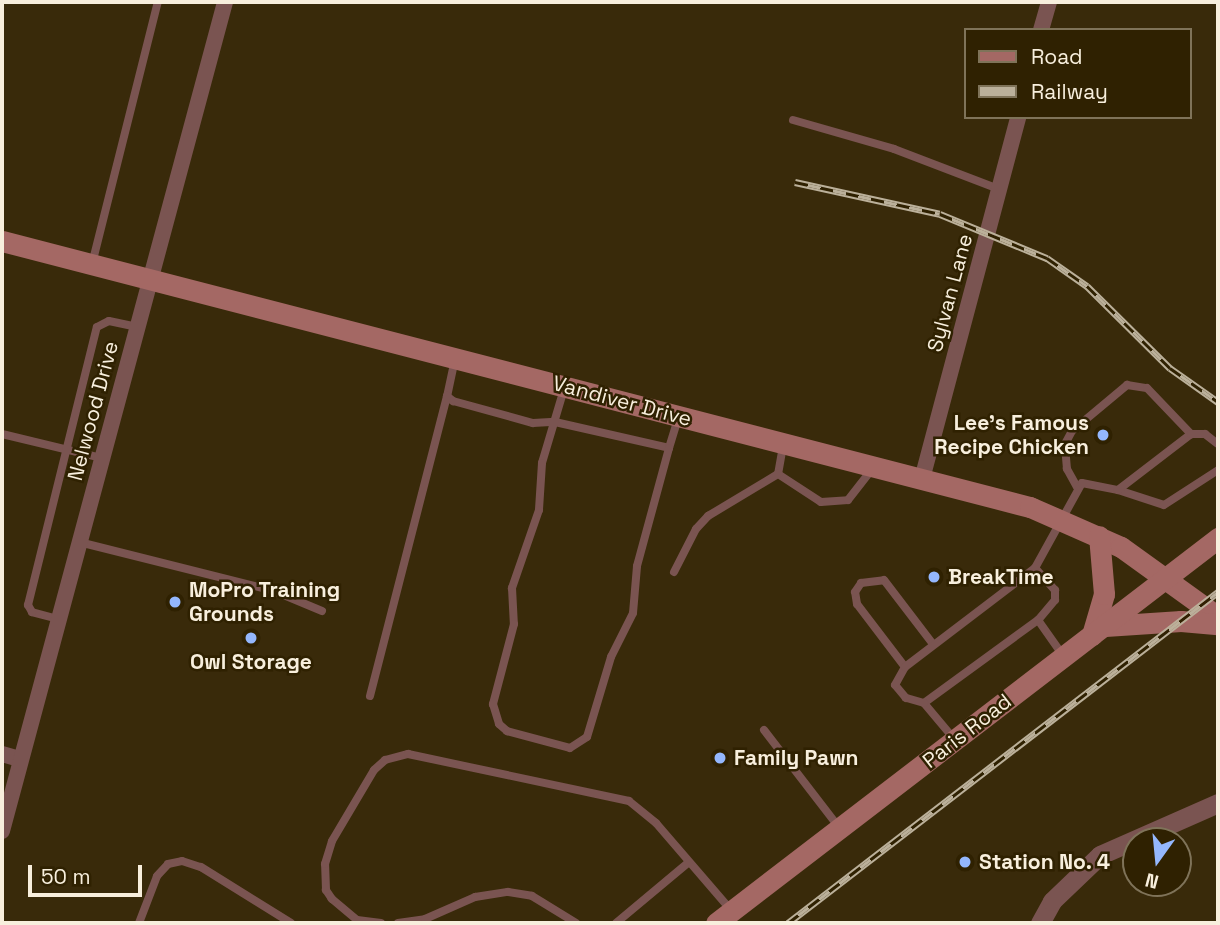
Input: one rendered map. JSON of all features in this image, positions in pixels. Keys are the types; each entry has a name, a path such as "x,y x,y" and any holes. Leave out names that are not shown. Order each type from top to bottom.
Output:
{"main road":[{"name":"Vandiver Drive","path":"2,244 92,264 874,466 1060,518 1099,536 1166,578 1218,617"},
{"path":"1099,536 1104,594 1098,630 1218,624"},
{"name":"Paris Road","path":"724,917 1218,538"}],"street":[{"name":"Nelwood Drive","path":"2,831 225,2"},
{"path":"1042,28 1049,2"},
{"name":"Sylvan Lane","path":"922,479 1017,119"},
{"path":"2,754 20,759"},
{"path":"1040,923 1052,901 1100,855 1218,803"}],"lane":[{"path":"92,264 158,2"},
{"path":"793,120 894,149 999,189"},
{"path":"58,618 32,612 28,605 97,327 109,321 137,327"},
{"path":"370,696 455,358"},
{"path":"1077,488 1067,469 1065,444 1072,431 1127,385 1147,388 1191,435"},
{"path":"564,386 542,463 539,510 512,588 514,624 493,704 499,724 507,731 570,748 587,737 611,657 633,613 637,566 679,416"},
{"path":"447,396 453,401 533,423 555,422 669,448"},
{"path":"2,434 102,458"},
{"path":"1118,490 1191,435 1205,434 1218,444"},
{"path":"674,572 696,529 708,516 778,474 784,443"},
{"path":"778,474 806,495 835,504 860,490 874,466"},
{"path":"955,740 924,703 906,698 895,685 905,667 1035,568 1077,488 1088,482 1164,505 1218,470"},
{"path":"79,542 274,591 322,611"},
{"path":"924,703 1038,620 1055,600 1055,590 1035,568"},
{"path":"905,667 854,598 861,583 884,580 933,645"},
{"path":"1038,620 1063,657"},
{"path":"764,730 840,828"},
{"path":"381,923 357,920 332,899 326,890 325,864 339,829 374,770 385,760 408,754 621,798 656,823 689,862 724,917"},
{"path":"139,923 157,876 168,864 182,861 201,867 291,923"},
{"path":"616,923 689,862"},
{"path":"398,923 425,919 475,897 508,892 532,896 576,923"}],"railway":[{"path":"795,182 940,214 1047,258 1087,286 1170,368 1218,402"},
{"path":"788,923 1218,592"}],"place":[{"name":"Lee's Famous Recipe Chicken","path":"1103,435"},
{"name":"BreakTime","path":"934,577"},
{"name":"MoPro Training Grounds","path":"175,602"},
{"name":"Owl Storage","path":"251,638"},
{"name":"Family Pawn","path":"720,758"},
{"name":"Station No. 4","path":"965,862"}]}
